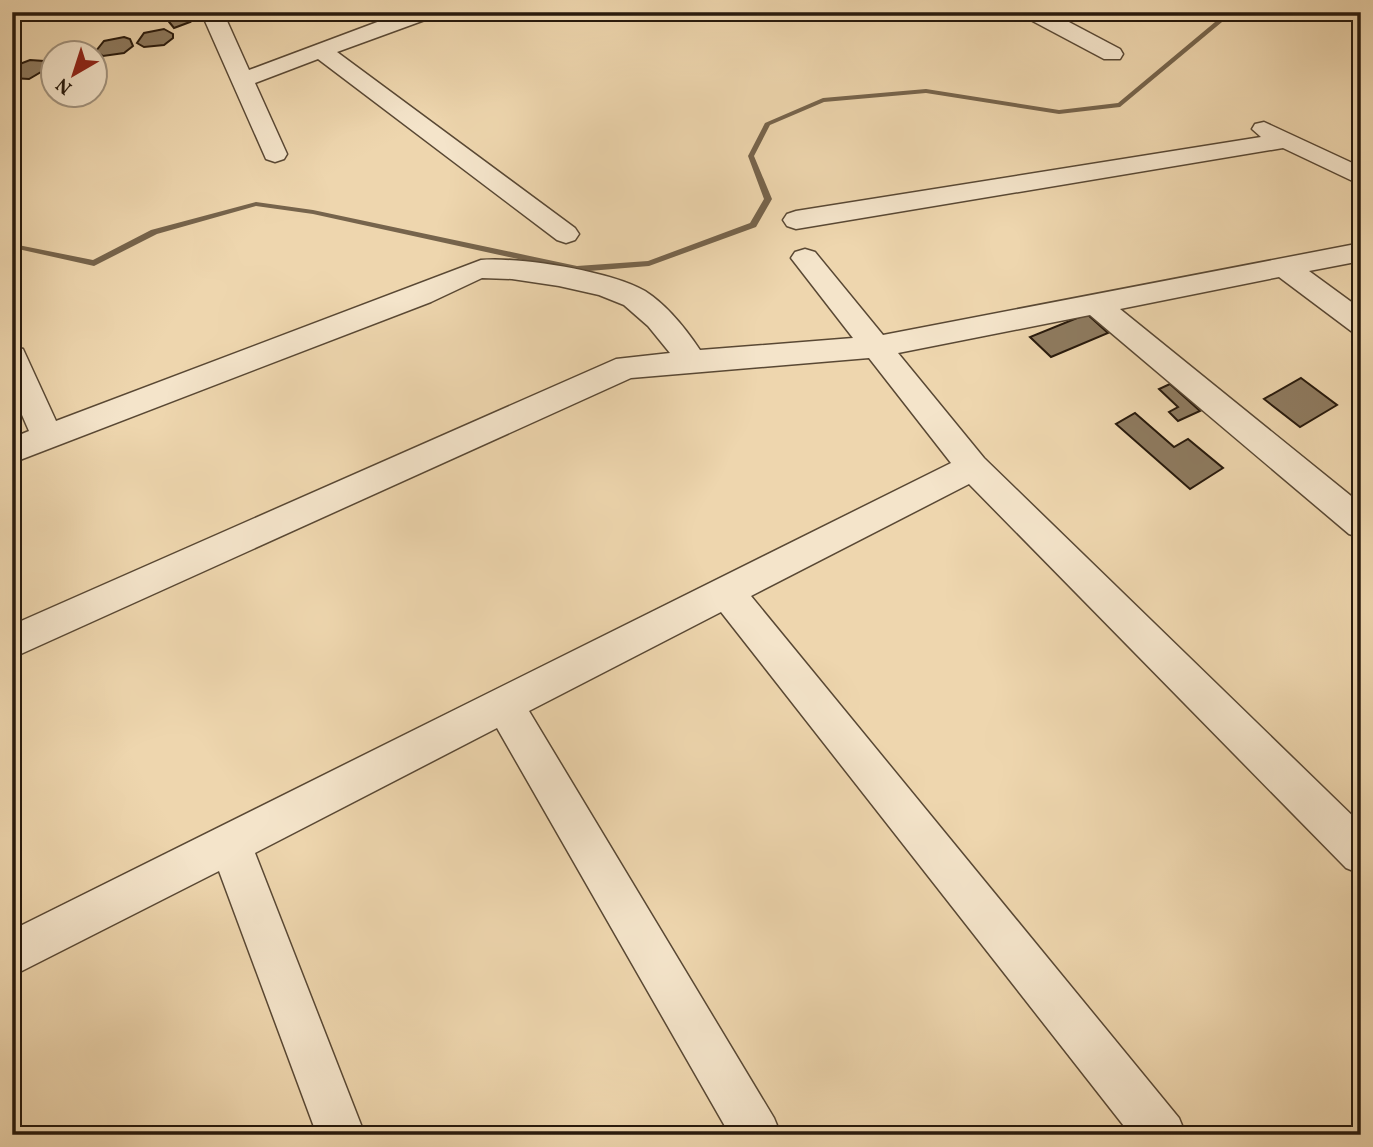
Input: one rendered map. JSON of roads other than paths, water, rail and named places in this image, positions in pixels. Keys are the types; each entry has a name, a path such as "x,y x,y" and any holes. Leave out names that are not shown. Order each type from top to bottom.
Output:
{"street":[{"path":"212,12 275,154"},
{"path":"242,80 425,12"},
{"path":"1033,12 1112,54"},
{"path":"321,51 566,234"},
{"path":"1248,122 1361,177"},
{"path":"796,220 1286,140"},
{"path":"12,642 627,367 876,346 1361,252"},
{"path":"805,258 973,467 1361,853"},
{"path":"1284,267 1361,324"},
{"path":"12,452 421,295 481,269 516,269 606,287 634,298 680,342 692,362"},
{"path":"1095,304 1361,524"},
{"path":"12,357 48,438"},
{"path":"12,954 973,467"},
{"path":"726,592 1162,1135"},
{"path":"504,705 757,1135"},
{"path":"230,844 341,1135"}],"waterway":[{"path":"12,248 94,263 154,232 256,204 313,212 577,269 649,263 753,225 768,199 751,156 767,124 823,100 926,91 1059,112 1120,105 1231,12"}]}
